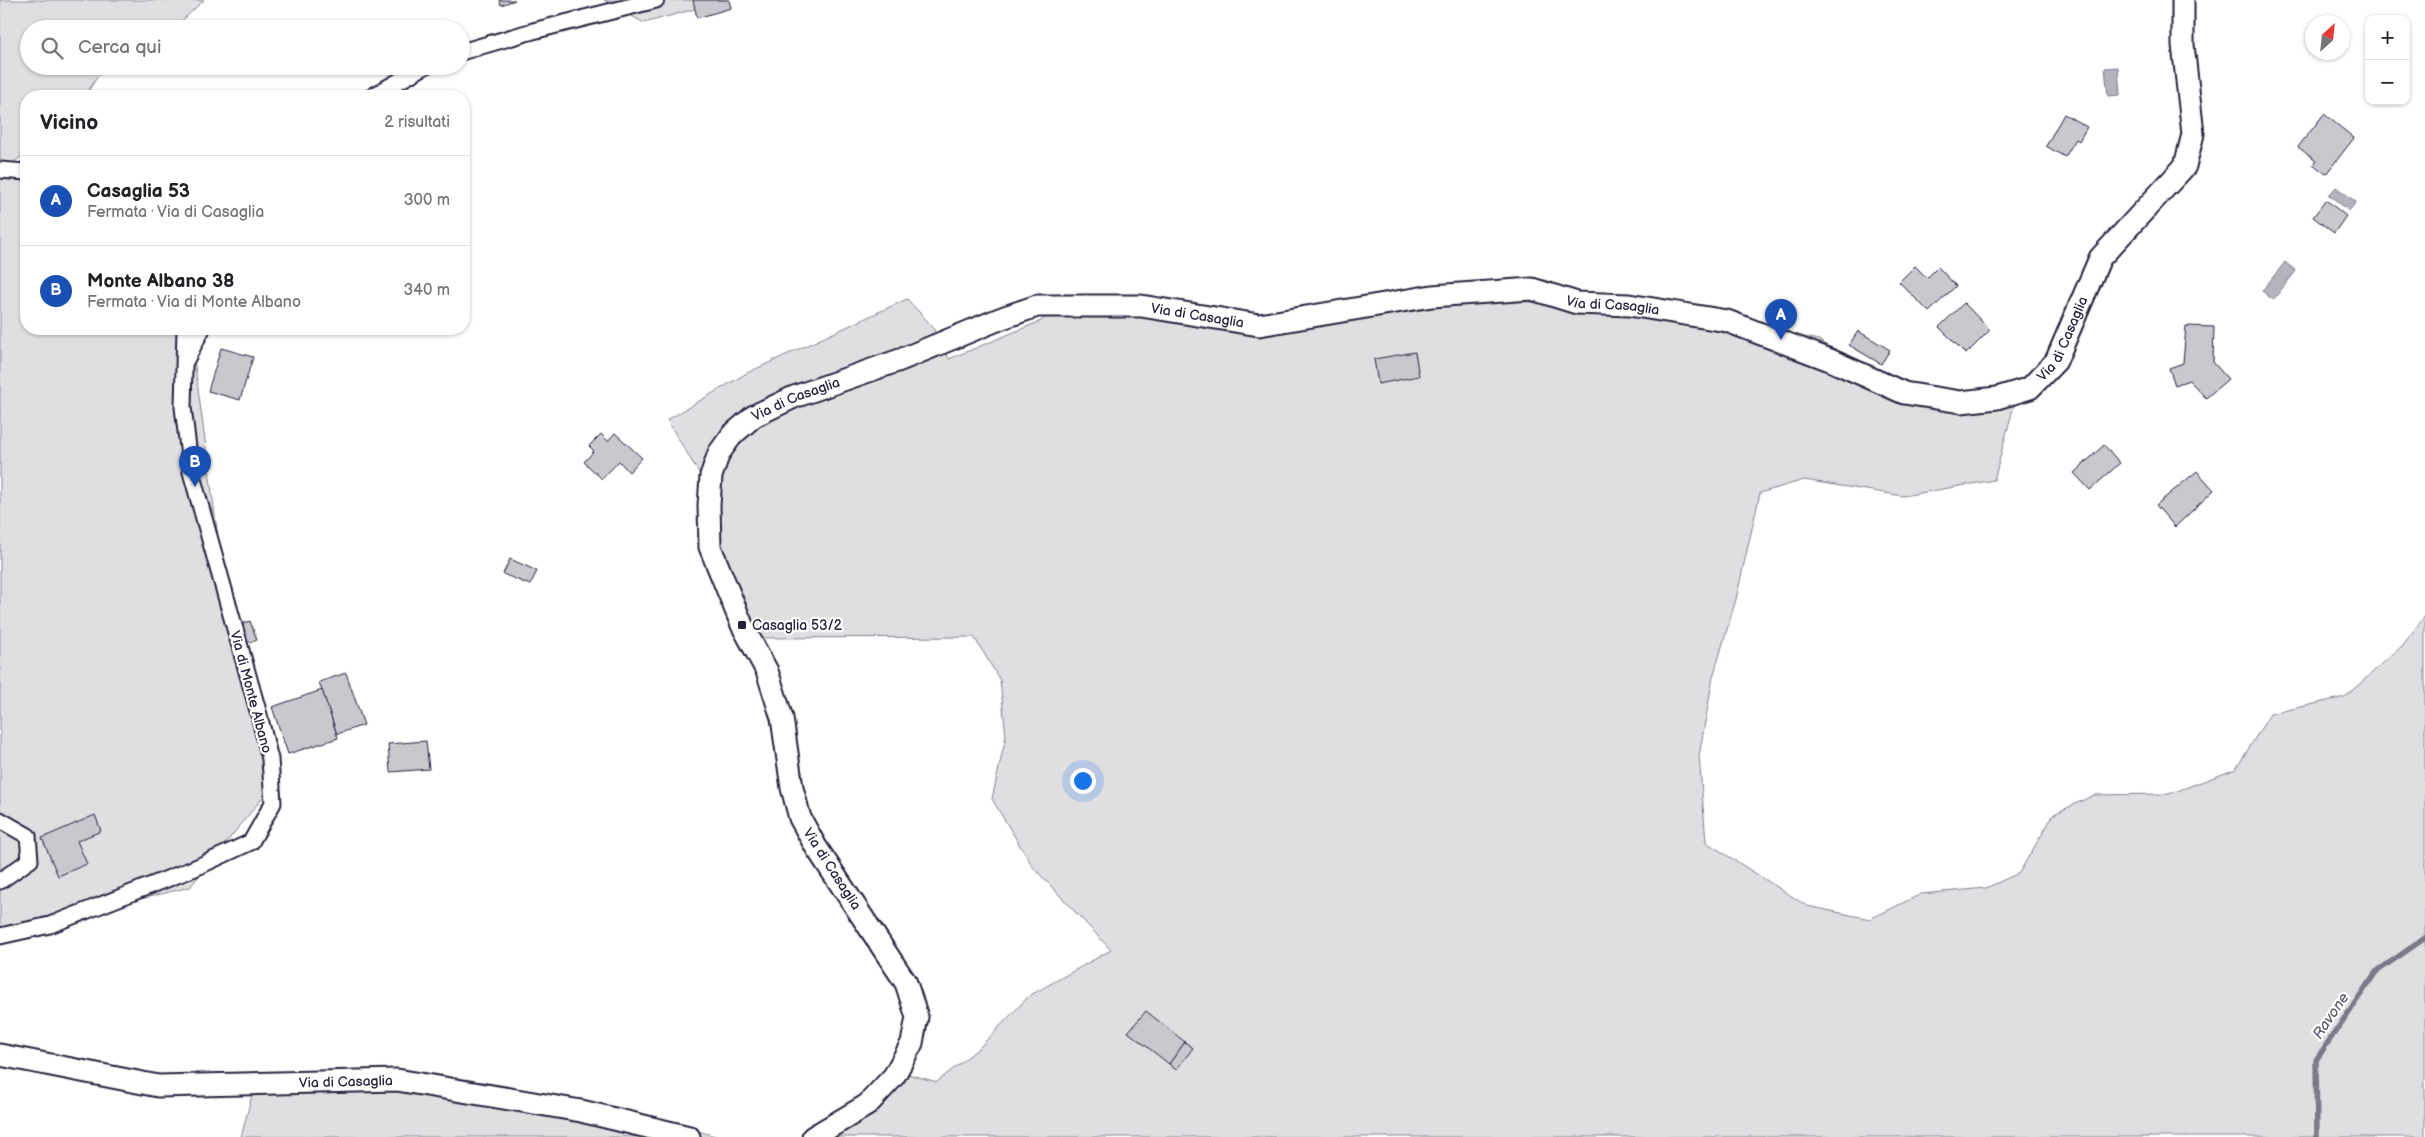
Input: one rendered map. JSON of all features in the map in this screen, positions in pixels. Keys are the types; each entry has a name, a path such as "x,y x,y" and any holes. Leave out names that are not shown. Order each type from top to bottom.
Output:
{"street":[{"path":"470,49 533,31 656,0"},
{"name":"Via di Casaglia","path":"813,1137 867,1105 894,1076 912,1043 918,1017 906,983 816,847 800,818 792,788 782,718 767,671 742,625 710,547 709,505 711,476 719,453 732,435 754,416 794,397 900,360 1002,318 1037,306 1141,306 1259,325 1432,296 1532,289 1577,302 1629,305 1727,321 1822,356 1904,393 1961,402 1997,398 2022,391 2030,388 2056,361 2100,258 2185,166 2193,134 2183,45 2183,0"},
{"path":"383,90 409,75"},
{"path":"0,170 20,172"},
{"name":"Via di Monte Albano","path":"0,936 50,925 195,868 251,842 273,803 270,759 258,711 190,472 183,407 185,335"},
{"name":"Via di Monte Albano","path":"184,363 199,335"},
{"path":"0,820 28,836 30,860 0,881"},
{"name":"Via di Casaglia","path":"0,1055 158,1086 397,1080 581,1111 689,1137"}],"shaded area":[{"path":"0,0 204,0 183,20 20,20 20,75 100,75 89,90 20,90 20,158 14,162 20,165 20,335 191,335 222,567 268,791 190,887 0,933"},
{"path":"604,0 727,0 644,23"},
{"path":"2118,67 2120,95 2108,96 2105,68"},
{"path":"2336,187 2356,202 2349,211 2329,195"},
{"path":"2285,262 2296,271 2273,300 2262,291"},
{"path":"907,299 932,326 949,359 1041,321 1058,308 1096,307 1232,328 1398,304 1483,300 1579,304 1723,320 1819,340 1862,375 1950,403 2014,405 1994,480 1903,496 1804,480 1760,493 1736,599 1713,677 1699,756 1706,842 1807,906 1870,919 1921,894 1986,888 2019,873 2054,814 2094,795 2169,794 2236,769 2270,714 2345,697 2402,646 2425,616 2425,1137 802,1137 842,1117 890,1069 937,1082 980,1047 1029,996 1111,950 1033,867 992,799 1006,736 1000,680 974,637 758,638 731,590 704,481 667,420 747,373"},
{"path":"256,1080 497,1085 630,1112 719,1137 241,1137"}],"building":[{"path":"499,0 515,0 501,5"},
{"path":"693,0 729,0 731,8 697,18"},
{"path":"2064,114 2087,127 2079,141 2076,139 2065,157 2046,146"},
{"path":"2324,114 2354,138 2326,174 2313,164 2316,161 2298,147"},
{"path":"2326,200 2346,216 2334,233 2313,217"},
{"path":"1915,266 1927,278 1938,267 1956,286 1929,312 1899,282"},
{"path":"1964,303 1990,330 1966,354 1939,327"},
{"path":"2186,326 2214,327 2213,362 2228,379 2206,398 2189,380 2175,385 2169,368 2183,363"},
{"path":"1858,331 1890,350 1881,364 1849,345"},
{"path":"221,348 253,357 240,400 208,391"},
{"path":"1415,352 1419,376 1378,384 1374,359"},
{"path":"615,433 642,458 629,472 619,461 602,479 584,462 594,451 589,446 601,434 608,441"},
{"path":"2104,445 2120,463 2090,490 2074,473"},
{"path":"2197,471 2214,490 2175,527 2156,505"},
{"path":"510,559 537,571 530,585 503,574"},
{"path":"250,621 257,640 242,644 237,625"},
{"path":"346,673 364,725 337,734 319,682"},
{"path":"322,690 338,738 288,754 272,707"},
{"path":"426,741 429,769 390,772 388,744"},
{"path":"95,815 101,831 77,841 87,864 58,876 42,838"},
{"path":"1146,1011 1185,1042 1169,1064 1128,1032"},
{"path":"1185,1042 1193,1048 1176,1070 1169,1064"}],"waterway":[{"name":"Ravone","path":"2317,1137 2316,1060 2376,972 2425,938"}],"place":[{"name":"Casaglia 53","path":"1781,340"},
{"name":"Monte Albano 38","path":"195,487"},
{"name":"Casaglia 53/2","path":"742,625"}]}
